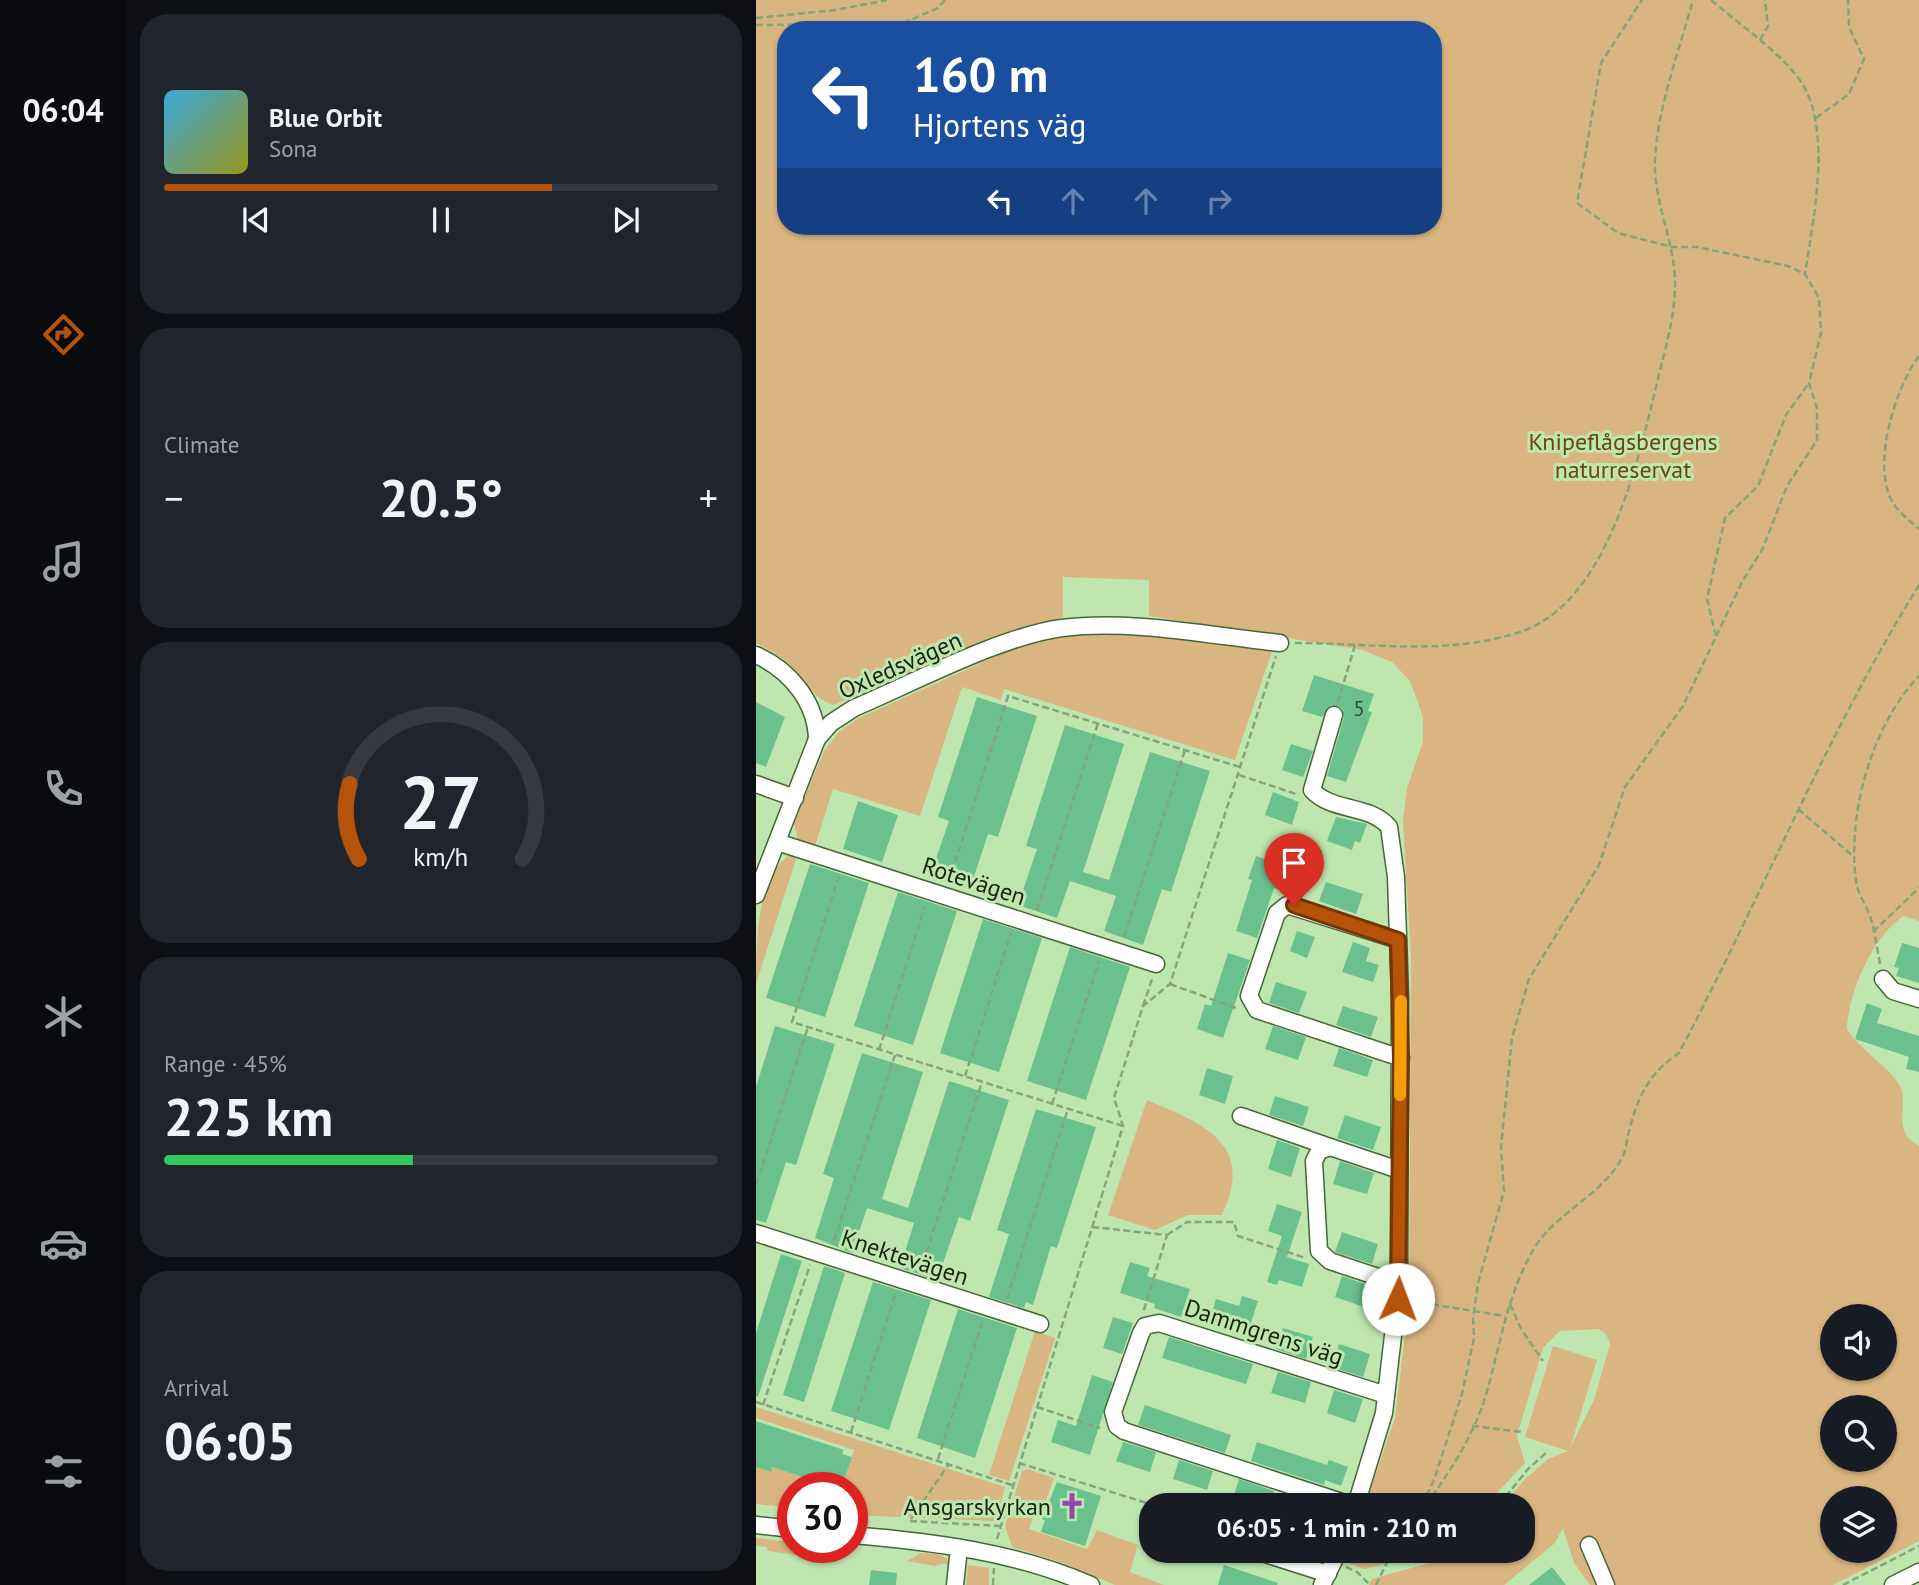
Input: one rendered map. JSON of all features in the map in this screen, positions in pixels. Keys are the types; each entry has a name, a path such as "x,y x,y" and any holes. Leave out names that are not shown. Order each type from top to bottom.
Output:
{"street":[{"name":"Oxledsvägen","path":"756,895 817,739 831,723 854,708 1013,641 1060,628 1132,628 1280,643"},
{"path":"756,655 778,668 807,701 814,714 817,739"},
{"path":"1334,715 1312,784 1316,794 1374,815 1389,827 1393,837 1398,940 1401,1058 1398,1291 1379,1433 1357,1493"},
{"path":"756,785 795,798"},
{"name":"Rotevägen","path":"777,842 1156,964"},
{"path":"1398,940 1287,905 1277,913 1249,996 1252,1006 1401,1058"},
{"path":"1883,979 1893,991 1919,999"},
{"path":"1241,1116 1399,1170"},
{"path":"1330,1147 1319,1151 1314,1161 1316,1244 1323,1256 1398,1291"},
{"name":"Knektevägen","path":"756,1233 1040,1324"},
{"name":"Dammgrens väg","path":"1117,1426 1113,1412 1145,1326 1159,1323 1386,1395"},
{"path":"1117,1426 1124,1431 1316,1493"},
{"path":"756,1525 777,1527"},
{"path":"868,1537 958,1548 1042,1566 1091,1585"},
{"path":"1588,1545 1606,1585"},
{"path":"955,1585 958,1548"},
{"path":"1285,1563 1325,1579 1333,1563"},
{"path":"1893,1585 1919,1572"}],"path":[{"path":"756,18 836,10 887,0"},
{"path":"908,21 938,8 945,0"},
{"path":"1642,0 1601,63 1577,203 1618,233 1672,247 1697,247 1788,266 1805,274 1819,298 1821,333 1809,383 1786,415 1758,486 1725,518 1707,599 1716,637"},
{"path":"1143,1006 1170,984 1280,643 1355,643 1429,648 1462,646 1522,631 1554,612 1577,590 1604,548 1637,465 1672,318 1675,284 1672,247 1656,182 1655,160 1660,123 1693,0"},
{"path":"1711,0 1798,76 1816,118 1818,183 1805,274"},
{"path":"1759,41 1768,26 1765,0"},
{"path":"1816,118 1849,94 1864,59 1849,27 1848,0"},
{"path":"756,26 777,26"},
{"path":"1919,356 1908,371 1894,407 1884,456 1887,485 1894,505 1919,529"},
{"path":"1429,1493 1462,1394 1474,1338 1478,1283 1504,1191 1501,1147 1512,1038 1529,979 1599,865 1625,787 1683,706 1742,582 1763,548 1787,486 1817,440 1817,408 1809,383"},
{"path":"1433,1493 1452,1469 1484,1401 1509,1303 1533,1249 1548,1232 1594,1193 1623,1156 1643,1088 1660,1065 1679,1053 1797,808 1884,641 1919,585"},
{"path":"1334,715 1355,643"},
{"path":"1883,979 1873,932 1856,885 1854,857 1862,788 1880,730 1899,698 1919,676"},
{"path":"879,1050 1009,696 1240,767"},
{"path":"1033,924 1098,723"},
{"path":"1052,1104 1185,750"},
{"path":"1238,775 1303,796 1316,794"},
{"path":"1797,808 1854,857"},
{"path":"844,863 792,1022 1123,1126"},
{"path":"1873,932 1919,888"},
{"path":"965,1076 1016,919"},
{"path":"998,1539 1012,1485 1123,1126 1114,1098 1156,964"},
{"path":"1170,984 1239,1009 1252,1006"},
{"path":"756,1185 808,1027"},
{"path":"763,1405 895,1055"},
{"path":"916,1284 982,1082"},
{"path":"1003,1312 1068,1109"},
{"path":"1092,1227 1167,1235 1187,1222 1234,1222 1238,1236 1309,1259 1323,1256"},
{"path":"1145,1326 1143,1311 1167,1235"},
{"path":"851,1432 900,1279"},
{"path":"1398,1291 1474,1311 1505,1316"},
{"path":"1509,1303 1521,1329 1543,1361"},
{"path":"938,1459 987,1307"},
{"path":"756,1402 1012,1485"},
{"path":"1036,1406 1103,1429 1117,1426"},
{"path":"1472,1426 1522,1432"},
{"path":"1509,1493 1528,1469 1547,1452"},
{"path":"1019,1463 1139,1501"},
{"path":"904,1527 950,1464"},
{"path":"910,1521 1000,1526"},
{"path":"1843,1585 1919,1546"},
{"path":"1376,1585 1387,1563"},
{"path":"993,1585 994,1565"}],"green space":[{"name":"Knipeflågsbergens naturreservat","path":"756,0 1919,0 1919,921 1904,916 1882,937 1857,982 1847,1029 1899,1084 1903,1099 1903,1128 1919,1146 1919,1541 1897,1552 1897,1486 1820,1486 1820,1563 1876,1563 1833,1585 1590,1585 1574,1563 1563,1528 1555,1543 1535,1559 1535,1493 1513,1493 1548,1459 1568,1451 1525,1437 1553,1346 1597,1360 1570,1448 1594,1400 1610,1344 1606,1334 1599,1329 1560,1331 1543,1348 1517,1436 1525,1463 1497,1493 1369,1493 1395,1418 1409,1301 1411,957 1403,821 1407,788 1423,742 1423,717 1410,681 1392,662 1363,650 1149,616 1149,580 1063,577 1063,617 991,641 833,705 815,694 785,660 756,643"},
{"path":"1076,634 1147,634 1273,648 1235,760 1004,689 1001,700 962,687 920,816 833,789 815,846 798,840 794,823 824,751 839,732 857,719 1021,645 1046,637"},
{"path":"788,856 797,856 756,984 756,952 764,897 777,867"},
{"path":"1147,1100 1188,1118 1219,1140 1228,1154 1233,1170 1231,1191 1222,1215 1188,1215 1155,1230 1108,1215"},
{"path":"1035,1331 1055,1338 1009,1481 989,1475"},
{"path":"756,1407 1005,1487 996,1521 868,1516 868,1472 846,1472 854,1450 756,1418"},
{"path":"756,1467 770,1472 772,1467 787,1472 777,1472 777,1506 756,1504"},
{"path":"1027,1469 1054,1478 1043,1509 1036,1507 1029,1529 1087,1549 1097,1530 1138,1545 1130,1572 1164,1585 1115,1585 1063,1563 1012,1547 1005,1526 1022,1471"},
{"path":"756,1538 777,1540 777,1552 768,1551 766,1547 756,1546"},
{"path":"921,1553 947,1559 953,1566 949,1574 949,1566 945,1563 935,1566 907,1561"},
{"path":"1348,1563 1388,1563 1364,1569"},
{"name":"Knipeflågsbergens naturreservat","path":"1531,1563 1504,1585 1369,1585 1372,1579 1426,1564"},
{"path":"968,1565 989,1568 989,1585 966,1585"}],"building":[{"path":"1314,675 1374,694 1368,711 1372,712 1346,782 1327,776 1344,718 1342,708 1331,705 1322,717 1302,711"},
{"path":"977,697 1037,716 998,837 988,834 970,889 930,876 949,821 938,817"},
{"path":"756,702 785,717 766,767 756,763"},
{"path":"1065,725 1124,744 1083,872 1109,880 1150,752 1210,771 1171,892 1162,889 1143,945 1104,931 1116,896 1070,881 1057,918 1018,905 1037,849 1026,846"},
{"path":"1291,744 1313,751 1303,777 1282,770"},
{"path":"1273,792 1299,802 1292,825 1265,815"},
{"path":"858,801 898,815 882,862 843,849"},
{"path":"1336,817 1367,824 1360,843 1355,841 1352,850 1327,841"},
{"path":"1256,856 1293,869 1285,891 1274,888 1257,938 1236,931 1252,880 1248,879"},
{"path":"810,864 869,883 825,1017 766,998"},
{"path":"1326,882 1363,894 1356,914 1319,901"},
{"path":"898,892 957,911 913,1045 854,1026"},
{"path":"983,919 1042,938 999,1072 940,1053"},
{"path":"1297,931 1315,937 1307,958 1290,951"},
{"path":"1353,942 1370,948 1366,961 1379,965 1373,982 1342,972"},
{"path":"1902,943 1919,948 1919,983 1896,976 1899,968 1894,967"},
{"path":"1070,947 1130,967 1086,1100 1027,1081"},
{"path":"1228,953 1250,960 1223,1038 1197,1029 1205,1004 1211,1006"},
{"path":"1276,982 1307,992 1299,1013 1269,1003"},
{"path":"1867,1003 1882,1009 1877,1023 1919,1036 1919,1072 1906,1069 1909,1057 1855,1039"},
{"path":"1343,1006 1378,1017 1371,1037 1336,1025"},
{"path":"775,1026 835,1044 796,1165 786,1162 766,1223 756,1220 756,1087"},
{"path":"1273,1026 1306,1037 1298,1060 1265,1049"},
{"path":"1339,1048 1373,1060 1367,1077 1333,1066"},
{"path":"862,1053 923,1072 882,1199 908,1208 949,1081 1009,1100 970,1221 959,1217 937,1280 900,1268 914,1223 867,1208 852,1253 815,1238 834,1178 823,1174"},
{"path":"1207,1068 1233,1076 1225,1104 1199,1095"},
{"path":"1275,1096 1309,1107 1303,1126 1269,1115"},
{"path":"1036,1109 1096,1127 1057,1248 1051,1246 1033,1305 1026,1302 1024,1308 989,1297 1009,1234 997,1230"},
{"path":"1345,1115 1381,1127 1373,1150 1337,1138"},
{"path":"1277,1140 1300,1148 1291,1177 1268,1169"},
{"path":"1340,1161 1374,1173 1367,1194 1333,1184"},
{"path":"1277,1204 1302,1212 1287,1257 1309,1264 1302,1287 1279,1280 1277,1285 1267,1282 1282,1236 1268,1231"},
{"path":"1342,1232 1378,1244 1372,1264 1335,1252"},
{"path":"781,1254 802,1261 758,1397 756,1333"},
{"path":"1130,1262 1150,1268 1147,1276 1190,1289 1181,1317 1154,1308 1155,1304 1120,1293"},
{"path":"824,1266 845,1273 804,1402 783,1395"},
{"path":"1342,1276 1374,1287 1367,1308 1335,1297"},
{"path":"873,1282 931,1300 889,1430 831,1411"},
{"path":"1242,1296 1258,1301 1248,1332 1239,1329 1238,1333 1210,1320 1216,1299 1239,1306"},
{"path":"958,1309 1017,1328 975,1458 917,1438"},
{"path":"1113,1317 1133,1323 1122,1354 1103,1348"},
{"path":"1283,1328 1313,1337 1306,1359 1276,1349"},
{"path":"1169,1337 1253,1364 1246,1384 1162,1358"},
{"path":"1339,1344 1370,1354 1363,1377 1332,1367"},
{"path":"1278,1372 1311,1382 1305,1403 1271,1393"},
{"path":"1092,1375 1113,1382 1090,1455 1051,1442 1058,1420 1076,1426"},
{"path":"1334,1390 1363,1399 1355,1423 1327,1413"},
{"path":"1145,1405 1231,1435 1225,1453 1138,1425"},
{"path":"756,1421 844,1450 842,1454 852,1457 847,1472 787,1472 772,1467 771,1472 756,1467"},
{"path":"1123,1442 1156,1452 1150,1472 1116,1461"},
{"path":"1257,1442 1327,1465 1329,1460 1348,1467 1341,1486 1325,1480 1324,1485 1251,1461"},
{"path":"1179,1460 1213,1471 1207,1490 1173,1479"},
{"path":"1239,1479 1274,1491 1273,1493 1235,1493"},
{"name":"Ansgarskyrkan","path":"1057,1482 1101,1496 1085,1546 1041,1532 1045,1520 1042,1519"},
{"path":"1224,1565 1278,1583 1218,1585"},
{"path":"1552,1567 1566,1585 1529,1585"},
{"path":"871,1570 897,1573 896,1585 869,1585"}],"slow traffic":[{"path":"1400,1095 1401,1001"}],"place":[{"name":"Ansgarskyrkan","path":"1072,1506"}],"route":[{"path":"1294,905 1398,940 1401,1058 1398,1299"}]}
